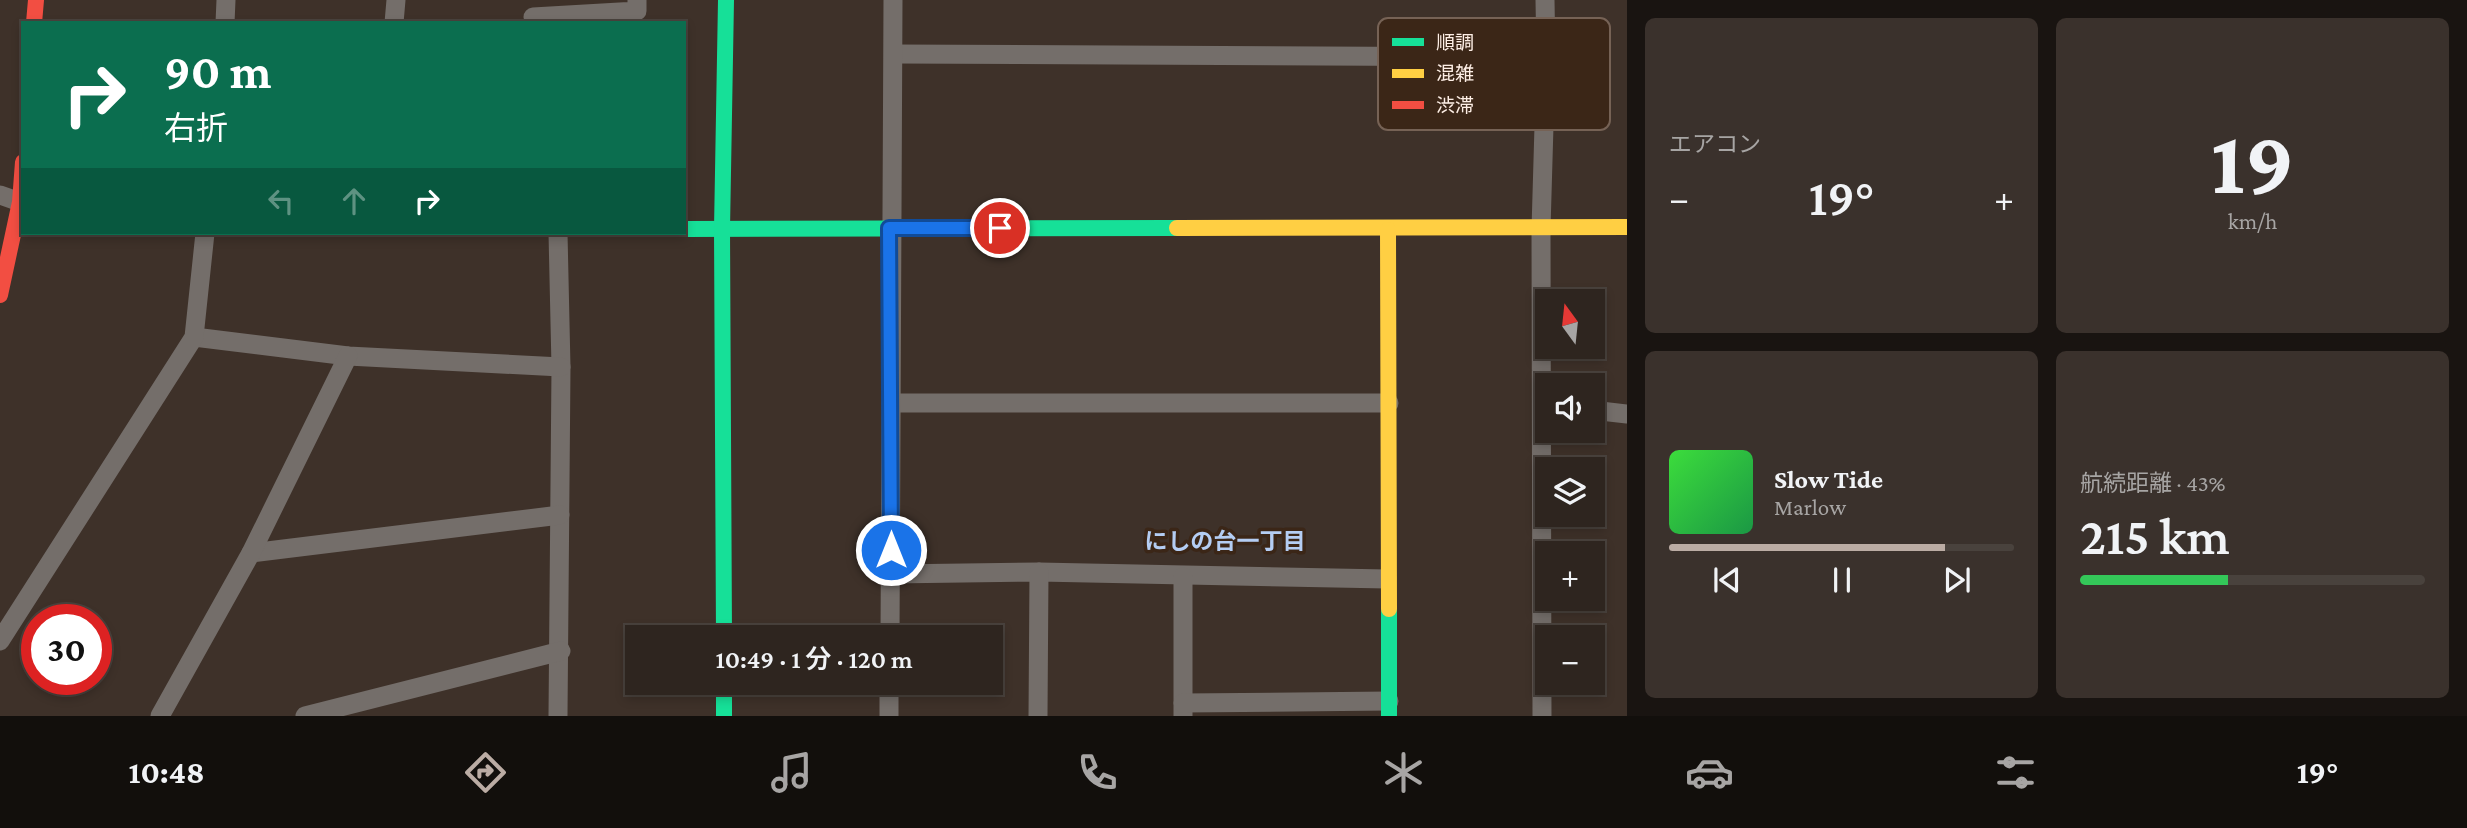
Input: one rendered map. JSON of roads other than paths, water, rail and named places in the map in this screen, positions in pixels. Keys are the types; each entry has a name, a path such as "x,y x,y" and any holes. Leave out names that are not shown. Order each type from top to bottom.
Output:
{"street":[{"path":"34,21 36,0"},
{"path":"225,21 226,0"},
{"path":"394,21 396,0"},
{"path":"532,13 638,10 637,0"},
{"path":"724,625 722,229 726,0"},
{"path":"890,625 889,228 895,54 893,0"},
{"path":"1545,0 1545,18"},
{"path":"895,54 1378,56"},
{"path":"1543,373 1541,229 1544,130"},
{"path":"0,295 21,189"},
{"path":"0,195 20,202"},
{"path":"686,229 1388,230 1627,227"},
{"path":"1183,577 1183,709 1389,709 1388,230"},
{"path":"0,641 194,337 205,235"},
{"path":"558,235 561,651 558,716"},
{"path":"194,337 348,356 561,367"},
{"path":"160,716 251,553 348,356"},
{"path":"891,402 1389,403"},
{"path":"1605,411 1627,414"},
{"path":"1542,716 1544,443"},
{"path":"251,553 560,515"},
{"path":"891,574 1039,572 1183,577 1387,579"},
{"path":"1038,716 1039,572"},
{"path":"305,716 561,651"},
{"path":"724,695 724,716"},
{"path":"889,695 889,716"}],"district":[{"name":"にしの台一丁目","path":"1225,541"}]}
